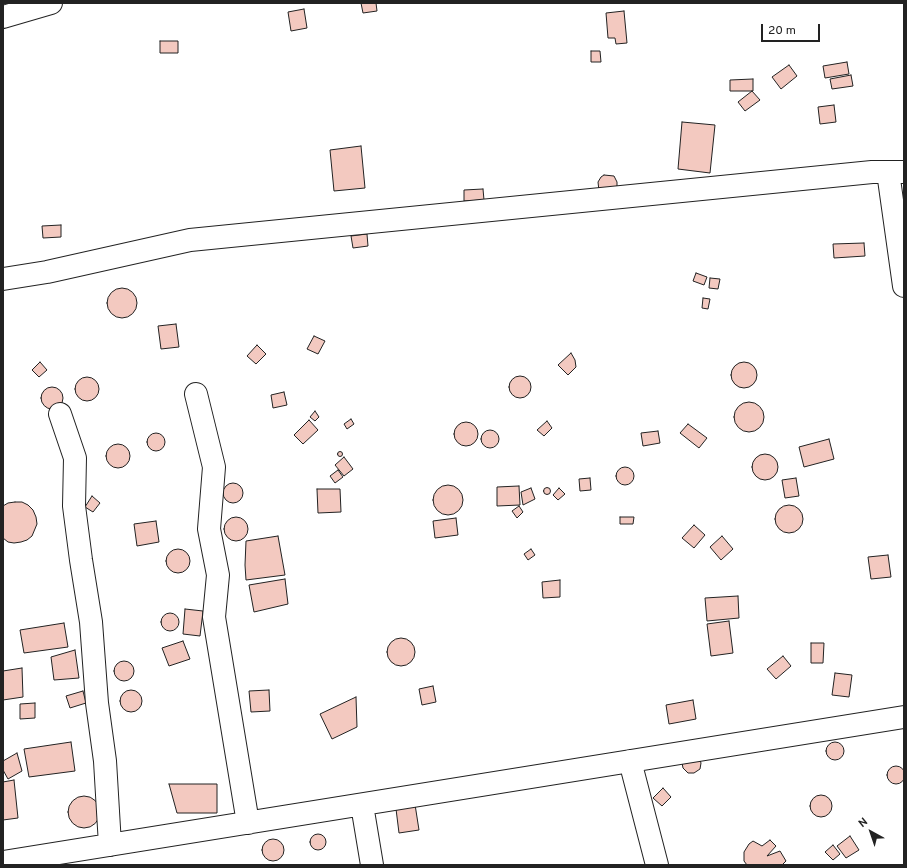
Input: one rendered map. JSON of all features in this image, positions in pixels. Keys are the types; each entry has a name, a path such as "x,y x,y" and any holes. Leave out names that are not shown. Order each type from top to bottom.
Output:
{"street":[{"path":"3,16 51,3"},
{"path":"3,279 47,272 190,240 872,172 896,172 904,286"},
{"path":"196,394 214,467 209,529 218,575 214,617 248,823"},
{"path":"60,414 75,458 74,506 91,622 96,702 105,761 110,845"},
{"path":"3,862 904,717"},
{"path":"630,761 657,865"},
{"path":"362,805 372,865"}],"building":[{"path":"361,3 376,3 377,11 363,13"},
{"path":"304,9 307,28 291,31 288,12"},
{"path":"624,11 627,43 616,44 615,38 608,38 606,13"},
{"path":"160,41 178,41 178,53 160,53"},
{"path":"591,51 600,51 601,62 591,62"},
{"path":"847,62 849,74 825,78 823,66"},
{"path":"789,65 797,76 781,89 772,77"},
{"path":"851,75 853,86 832,89 830,79"},
{"path":"753,79 753,91 730,91 730,80"},
{"path":"752,91 760,100 745,111 738,102"},
{"path":"834,105 836,122 820,124 818,107"},
{"path":"682,122 715,125 710,173 678,169"},
{"path":"361,146 365,188 334,191 330,150"},
{"path":"604,175 614,176 617,182 617,189 599,191 598,182"},
{"path":"483,189 484,200 464,201 464,190"},
{"path":"61,225 61,237 43,238 42,226"},
{"path":"367,234 368,246 353,248 351,236"},
{"path":"864,243 865,256 834,258 833,244"},
{"path":"696,273 707,277 704,285 693,281"},
{"path":"710,278 720,279 718,289 709,288"},
{"path":"122,288 128,289 136,297 136,309 128,317 122,318 116,317 108,309 107,303 108,297 116,289"},
{"path":"703,298 710,299 708,309 702,308"},
{"path":"176,324 179,347 161,349 158,326"},
{"path":"314,336 325,341 318,354 307,349"},
{"path":"257,345 266,354 256,364 247,356"},
{"path":"571,353 575,360 576,367 568,375 558,365"},
{"path":"40,362 47,370 39,377 32,370"},
{"path":"744,362 753,366 757,375 753,384 744,388 735,384 731,375 735,366"},
{"path":"520,376 528,379 531,387 528,395 520,398 512,395 509,387 512,379"},
{"path":"87,377 96,380 99,389 96,398 87,401 78,398 75,389 78,380"},
{"path":"52,387 60,390 63,398 60,406 52,409 44,406 41,398 44,390"},
{"path":"284,392 287,405 273,408 271,395"},
{"path":"749,402 759,407 764,417 759,427 749,432 739,427 734,417 739,407"},
{"path":"315,411 319,417 315,421 310,417"},
{"path":"351,419 354,424 347,429 344,424"},
{"path":"309,420 318,430 303,444 294,435"},
{"path":"547,421 552,428 544,436 537,430"},
{"path":"466,422 475,425 478,434 475,443 466,446 457,443 454,434 457,425"},
{"path":"688,424 707,438 699,448 680,433"},
{"path":"490,430 494,431 498,435 498,443 494,447 490,448 486,447 482,443 481,439 482,435 486,431"},
{"path":"658,431 660,443 643,446 641,433"},
{"path":"152,433 160,433 165,438 163,449 160,451 152,451 147,446 147,438"},
{"path":"829,439 834,459 804,467 799,447"},
{"path":"118,444 126,448 130,456 126,464 118,468 110,464 106,456 110,448"},
{"path":"340,451 343,454 340,457 337,454"},
{"path":"765,454 774,458 778,467 774,476 765,480 756,476 752,467 756,458"},
{"path":"344,457 353,469 344,476 335,465"},
{"path":"625,467 631,470 634,476 631,482 625,485 619,482 616,476 619,470"},
{"path":"338,470 343,477 335,483 330,476"},
{"path":"590,478 591,490 580,491 579,479"},
{"path":"796,478 799,496 785,498 782,480"},
{"path":"233,483 240,486 243,493 240,500 233,503 226,500 223,493 226,486"},
{"path":"448,485 459,489 463,500 459,511 448,515 437,511 433,500 437,489"},
{"path":"519,486 520,505 497,506 497,487"},
{"path":"531,488 535,499 523,505 521,492"},
{"path":"547,488 550,491 547,494 544,491"},
{"path":"559,488 565,494 558,500 553,495"},
{"path":"317,489 340,489 341,512 318,513"},
{"path":"92,496 100,503 93,512 85,507"},
{"path":"22,502 33,510 37,524 32,536 27,540 14,543 8,542 3,538 3,506 8,503"},
{"path":"789,505 795,506 799,509 802,513 802,525 799,529 795,532 789,533 783,532 779,529 776,525 775,519 776,513 779,509 783,506"},
{"path":"519,506 523,512 517,518 512,511"},
{"path":"236,517 245,520 248,529 245,538 236,541 227,538 224,529 227,520"},
{"path":"620,517 634,517 633,524 620,524"},
{"path":"456,518 458,535 435,538 433,521"},
{"path":"156,521 159,542 137,546 134,524"},
{"path":"694,525 705,535 694,548 682,538"},
{"path":"278,536 285,575 246,580 246,541"},
{"path":"722,536 733,549 721,560 710,547"},
{"path":"178,549 187,552 190,561 187,570 178,573 169,570 166,561 169,552"},
{"path":"531,549 535,555 528,560 524,554"},
{"path":"888,555 891,577 871,579 868,557"},
{"path":"285,579 288,604 254,612 249,585"},
{"path":"560,580 560,597 543,598 542,582"},
{"path":"738,596 739,618 707,621 705,598"},
{"path":"185,609 203,611 200,636 183,634"},
{"path":"166,613 174,613 179,618 177,629 174,631 166,631 161,626 161,618"},
{"path":"729,621 733,653 711,656 707,624"},
{"path":"64,623 68,647 24,653 20,630"},
{"path":"401,638 411,642 415,652 411,662 401,666 391,662 387,652 391,642"},
{"path":"183,641 190,659 169,666 162,648"},
{"path":"811,643 824,643 823,663 811,663"},
{"path":"75,650 79,678 54,680 51,657"},
{"path":"783,656 791,666 776,679 767,669"},
{"path":"120,661 128,661 134,667 134,675 128,681 120,681 114,675 114,667"},
{"path":"22,668 23,697 3,700 3,671"},
{"path":"835,673 852,675 849,697 832,695"},
{"path":"433,686 436,702 422,705 419,689"},
{"path":"131,690 139,693 142,701 139,709 131,712 123,709 120,701 123,693"},
{"path":"269,690 270,711 251,712 249,691"},
{"path":"83,691 86,703 70,708 66,696"},
{"path":"356,697 357,727 332,739 320,714"},
{"path":"693,700 696,719 669,724 666,705"},
{"path":"35,703 35,718 20,719 20,704"},
{"path":"71,742 75,771 29,777 24,749"},
{"path":"835,742 841,745 844,751 841,757 835,760 829,757 826,751 829,745"},
{"path":"17,753 22,771 8,779 3,770 3,761"},
{"path":"700,760 700,769 694,773 688,773 683,768 682,763"},
{"path":"896,766 902,769 905,775 902,781 896,784 890,781 887,775 890,769"},
{"path":"14,780 18,818 3,820 3,782"},
{"path":"169,784 217,784 217,813 177,813"},
{"path":"663,788 671,797 662,806 653,798"},
{"path":"821,795 829,798 832,806 829,814 821,817 813,814 810,806 813,798"},
{"path":"84,796 93,799 97,803 100,812 97,821 93,825 84,828 75,825 71,821 68,812 71,803 75,799"},
{"path":"414,798 419,830 399,833 395,801"},
{"path":"318,834 325,839 326,842 321,849 318,850 311,845 310,842 315,835"},
{"path":"850,836 859,850 846,858 837,846"},
{"path":"273,839 281,842 284,850 281,858 273,861 265,858 262,850 265,842"},
{"path":"770,840 776,846 767,856 780,851 786,861 782,865 747,865 744,861 744,852 749,844 753,841 762,846"},
{"path":"833,845 840,854 833,860 825,852"}]}
